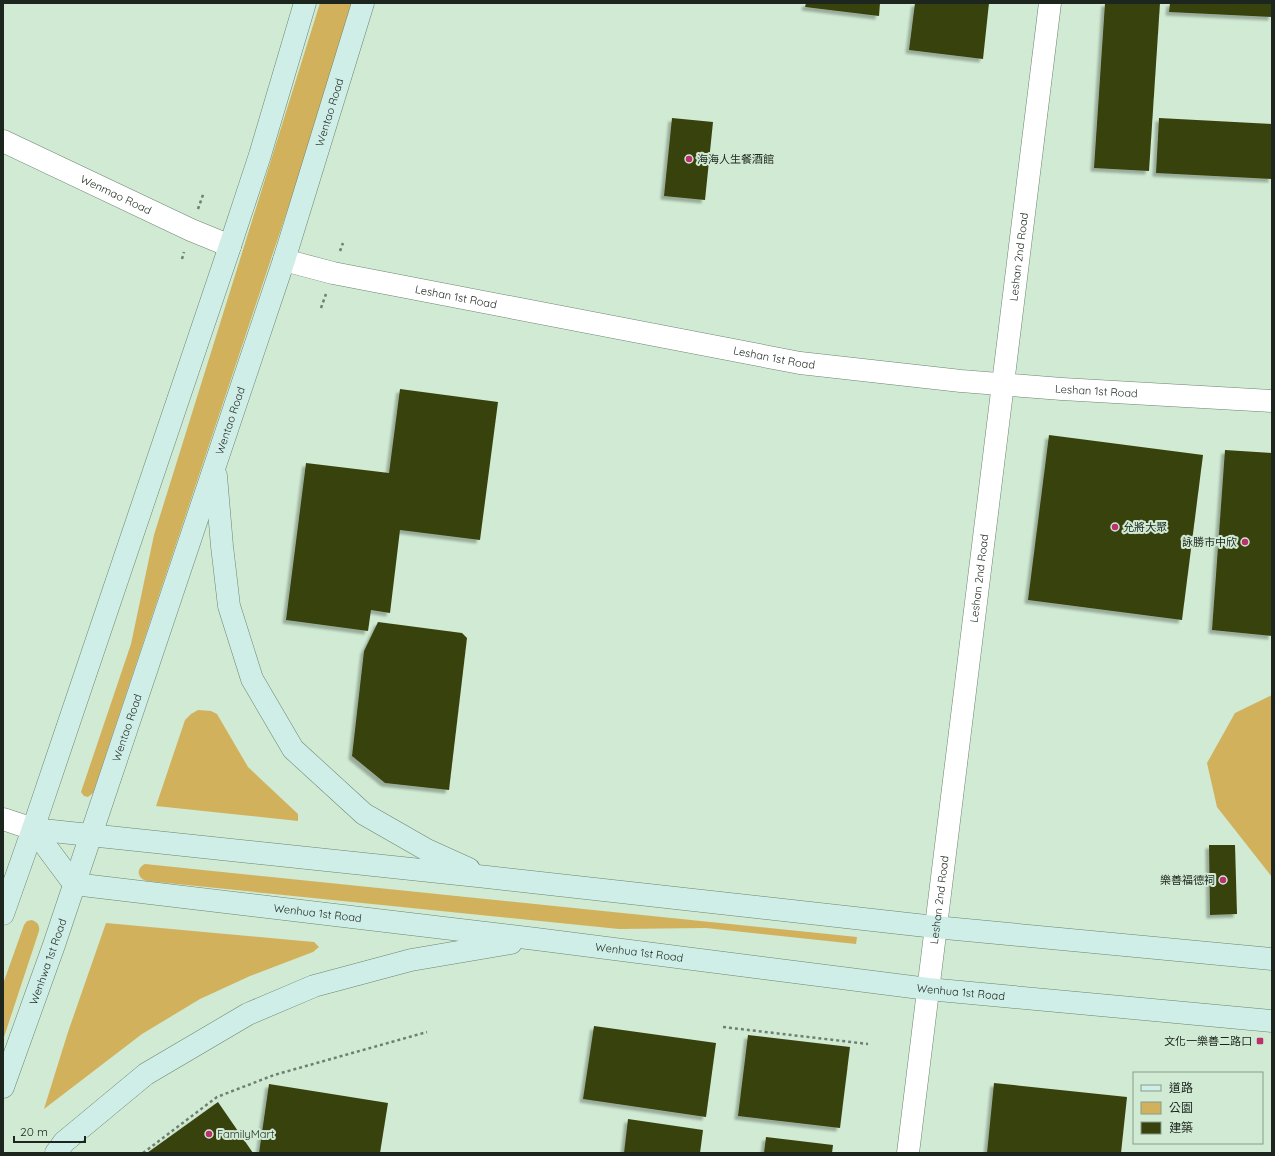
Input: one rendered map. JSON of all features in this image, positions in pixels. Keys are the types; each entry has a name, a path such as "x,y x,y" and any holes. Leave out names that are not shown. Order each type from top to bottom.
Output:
{"street":[{"path":"3,914 230,246 260,155 305,3"},
{"name":"Wentao Road","path":"90,836 284,260 363,3"},
{"name":"Leshan 2nd Road","path":"908,1153 1050,3"},
{"name":"Wenmao Road","path":"3,141 191,230 230,246"},
{"name":"Leshan 1st Road","path":"284,260 333,273 800,363 962,381 1062,389 1272,401"},
{"path":"215,466 229,606 252,679 293,748 364,814 427,850 487,878"},
{"path":"3,819 33,829 90,836 935,927 1272,959"},
{"path":"33,829 74,884"},
{"name":"Wenhwa 1st Road","path":"3,1087 90,836"},
{"name":"Wenhua 1st Road","path":"74,884 536,939 928,989 1272,1020"},
{"path":"56,1153 64,1142 146,1074 248,1014 314,986 411,960 536,939"}],"path":[{"path":"723,1027 868,1044"},
{"path":"143,1153 217,1097 274,1075 427,1032"}],"green space":[{"path":"320,3 352,3 329,85 93,793 88,797 84,796 81,792 131,644 154,535"},
{"path":"1272,695 1272,877 1217,807 1207,763 1235,713"},
{"path":"198,710 211,711 217,714 248,767 298,814 298,821 156,806 185,720"},
{"path":"145,864 857,937 856,944 706,928 619,929 147,881 141,878 139,874 140,868"},
{"path":"32,920 38,924 39,931 3,1040 3,984 24,925 27,921"},
{"path":"106,923 314,942 319,947 313,952 250,976 200,999 142,1034 44,1109 68,1032"}],"building":[{"path":"806,3 880,3 879,16 805,7"},
{"path":"915,3 989,3 983,59 909,50"},
{"path":"1105,3 1160,3 1149,171 1094,168"},
{"path":"1170,3 1272,3 1272,17 1169,12"},
{"name":"海海人生餐酒館","path":"672,118 713,122 705,200 664,196"},
{"path":"1159,118 1272,124 1272,179 1156,173"},
{"path":"400,389 498,402 480,540 400,530 390,613 371,610 368,631 286,620 306,463 389,473"},
{"name":"允將大聚","path":"1049,435 1203,455 1182,620 1028,600"},
{"name":"詠勝市中欣","path":"1225,450 1272,453 1272,636 1212,630"},
{"path":"378,622 462,633 467,638 449,790 385,783 352,756 364,651"},
{"name":"樂善福德祠","path":"1209,845 1235,845 1237,914 1210,915"},
{"path":"594,1026 716,1043 706,1117 583,1099"},
{"path":"748,1035 850,1047 840,1128 738,1116"},
{"path":"994,1083 1127,1097 1121,1153 987,1153"},
{"path":"269,1084 388,1103 380,1153 259,1153"},
{"path":"218,1102 253,1153 147,1153"},
{"path":"628,1119 703,1130 700,1153 624,1153"},
{"path":"766,1137 833,1145 832,1153 764,1153"}],"place":[{"name":"海海人生餐酒館","path":"689,159"},
{"name":"允將大聚","path":"1115,527"},
{"name":"詠勝市中欣","path":"1245,542"},
{"name":"樂善福德祠","path":"1223,880"},
{"name":"文化一樂善二路口","path":"1260,1041"},
{"name":"FamilyMart","path":"209,1134"}]}
